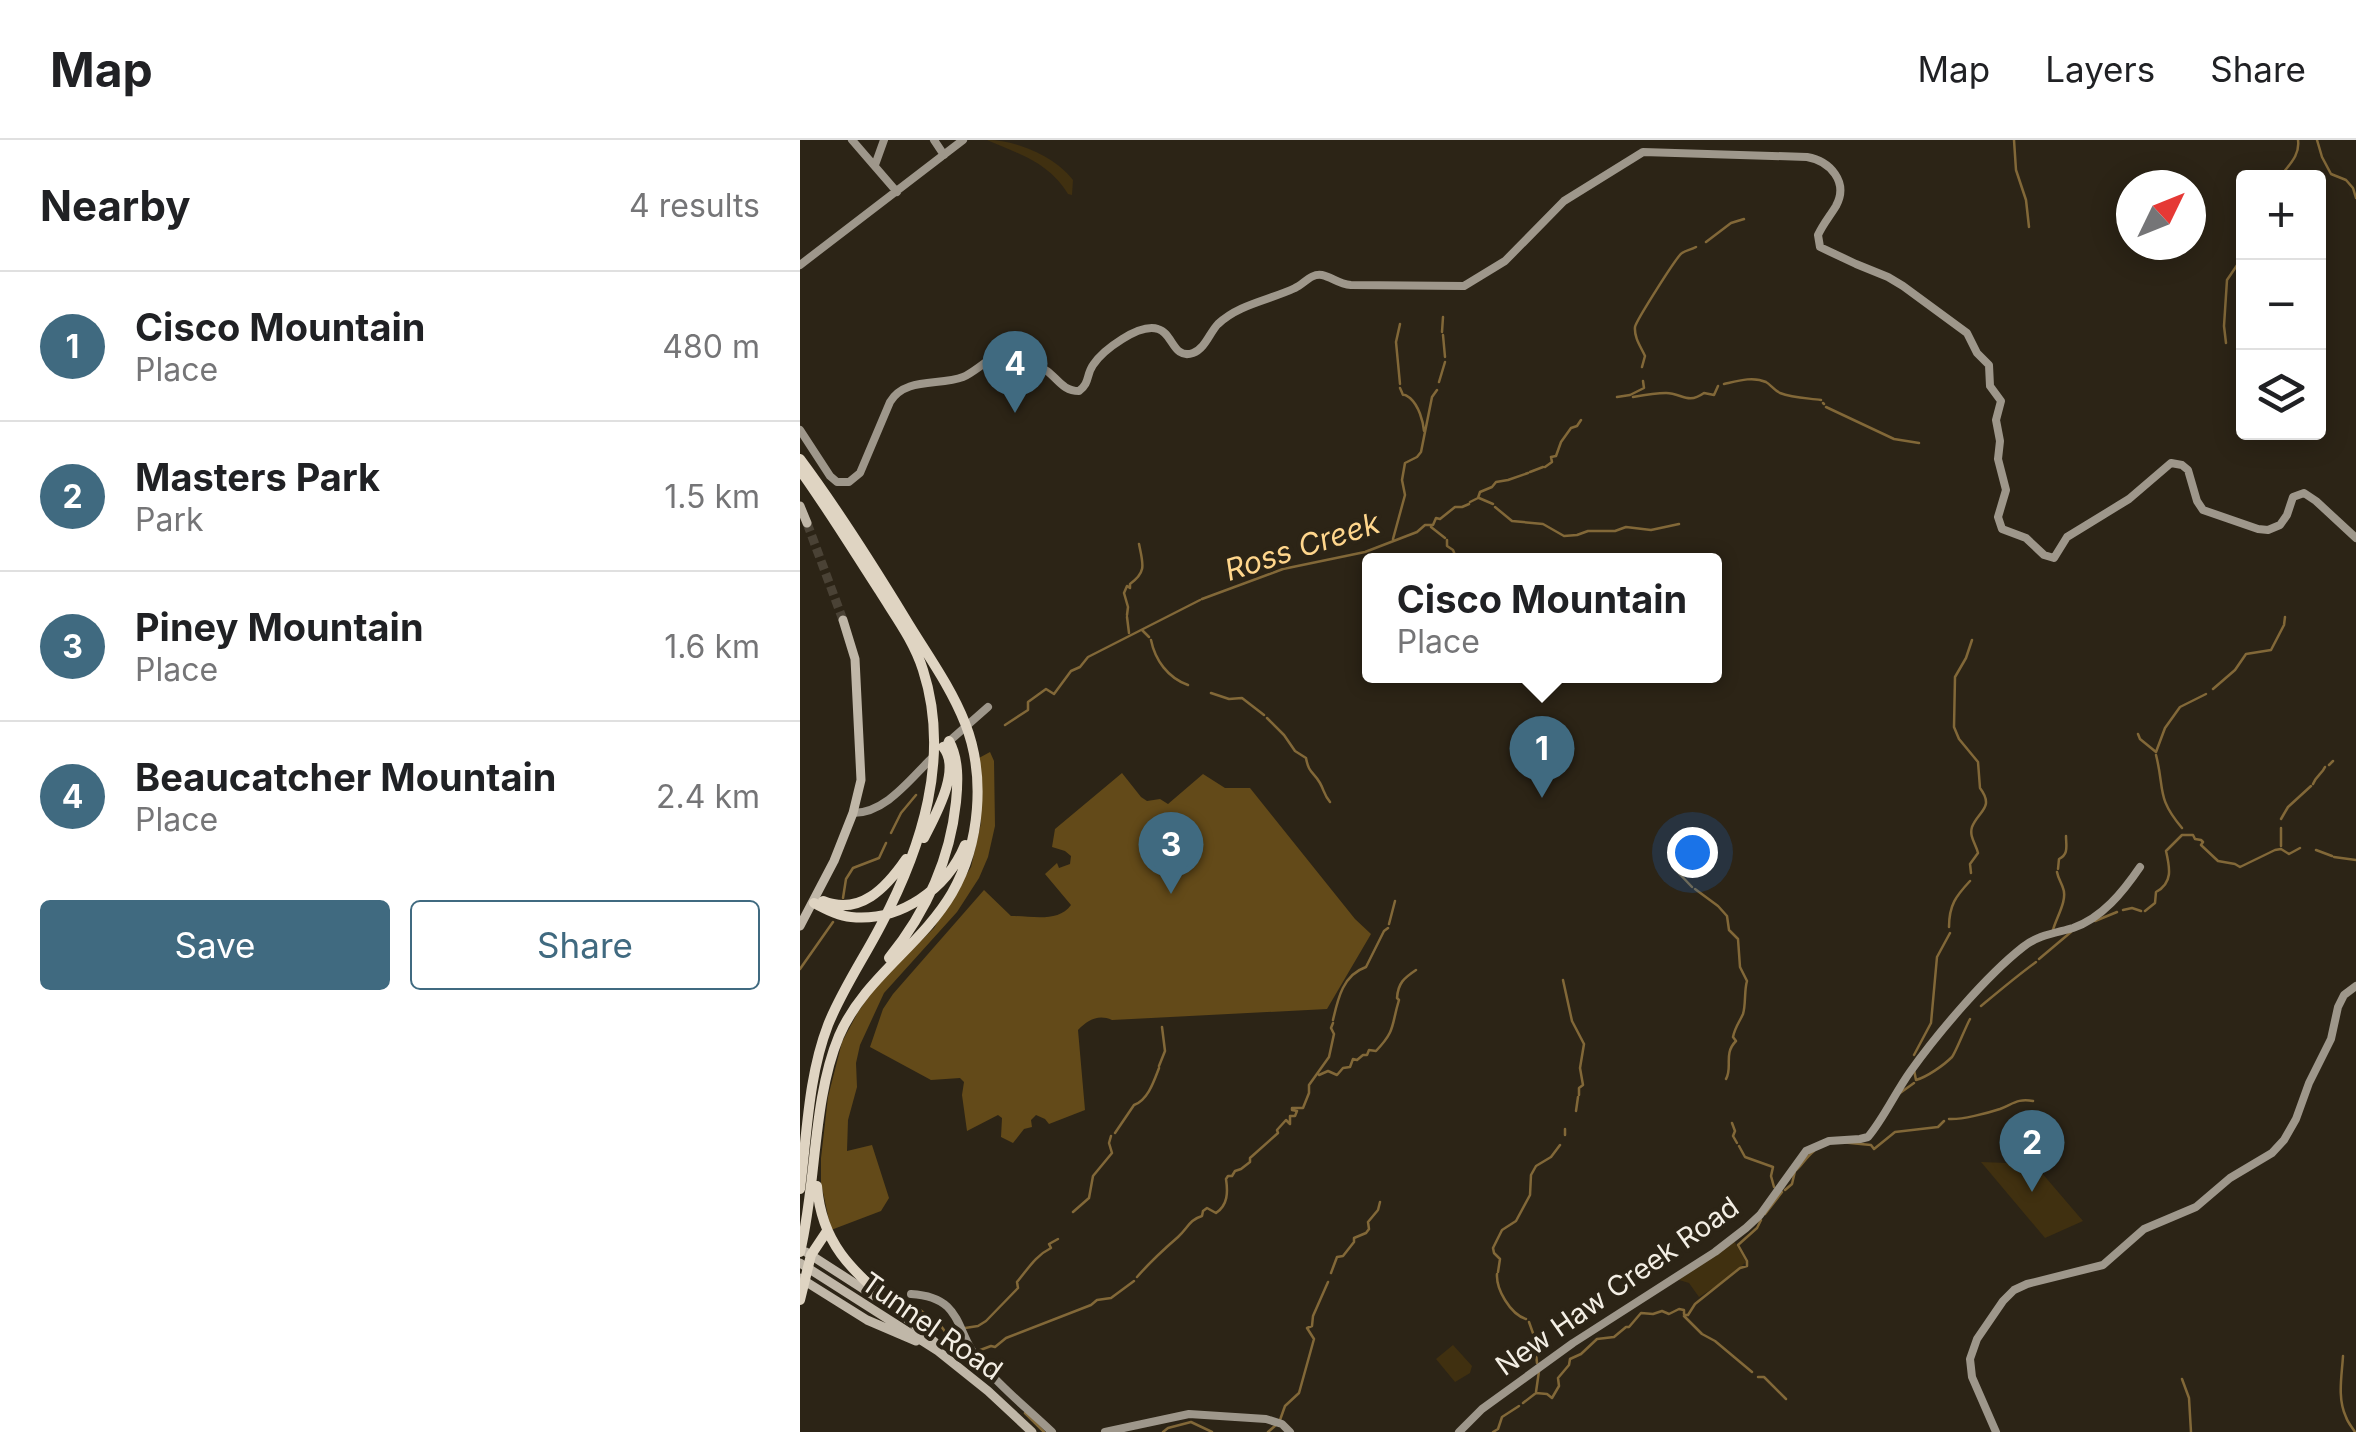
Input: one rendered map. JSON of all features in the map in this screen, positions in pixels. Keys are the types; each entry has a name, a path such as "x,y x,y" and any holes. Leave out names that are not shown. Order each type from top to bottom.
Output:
{"highway":[{"path":"800,458 914,649 928,689 934,733 933,772 922,826 900,884"},
{"path":"805,470 930,658 960,710 975,760 975,824 954,890 854,1007"},
{"path":"800,1300 830,1065 862,991 901,942 937,878 957,794 956,762 946,744"},
{"path":"800,1189 814,1080 827,1028 942,800 950,762 946,744"},
{"path":"815,901 840,915 864,918 899,910 927,895 962,852 977,796"},
{"path":"815,901 843,907 867,899 901,866 922,826"},
{"path":"800,1154 806,1134"},
{"path":"816,1154 818,1195 826,1231 834,1246 902,1313"},
{"path":"804,1253 826,1231"}],"main road":[{"path":"852,140 897,192"},
{"path":"875,165 884,140"},
{"path":"934,140 944,155"},
{"path":"800,265 962,140"},
{"path":"800,430 830,476 837,482 846,482 860,473 896,393 964,376 1000,354 1010,353 1042,368 1066,389 1079,391 1088,383 1092,366 1127,336 1157,328 1176,349 1194,353 1231,314 1298,287 1315,275 1351,286 1464,286 1505,261 1564,201 1643,152 1807,157 1829,166 1840,185 1838,202 1818,235 1820,247 1902,286 1964,330 1979,356 1989,364 1990,386 2001,401 1996,420 1998,460 2006,490 1998,517 2002,529 2026,538 2054,558 2065,538 2135,494 2164,467 2176,463 2188,470 2197,501 2208,512 2268,530 2283,522 2292,497 2304,494 2316,500 2356,538"},
{"path":"800,506 807,522"},
{"path":"800,926 853,813 861,780 855,659 843,620"},
{"path":"853,813 882,805 988,706"},
{"name":"New Haw Creek Road","path":"1459,1432 1478,1413 1573,1342 1746,1228 1760,1215 1806,1150 1830,1141 1868,1137 1913,1068 2008,961 2037,938 2088,921 2121,894 2140,867"},
{"path":"1996,1432 1975,1385 1970,1359 1977,1339 2003,1301 2026,1284 2103,1265 2144,1230 2196,1207 2230,1178 2272,1153 2296,1119 2331,1039 2338,1006 2356,986"},
{"path":"804,1253 902,1313 967,1374"},
{"name":"Tunnel Road","path":"804,1253 938,1351 1032,1432"},
{"path":"804,1279 867,1320 938,1351"},
{"path":"912,1294 928,1297 949,1309 978,1360 1052,1432"},
{"path":"1105,1432 1190,1414 1266,1419 1282,1424 1290,1432"}],"shaded area":[{"path":"987,140 1022,146 1046,157 1073,180 1072,195 1043,167"},
{"path":"990,752 994,761 995,826 979,878 957,912 884,993 860,1045 847,1151 872,1145 889,1198 881,1211 831,1230 821,1183 821,1158 828,1097 842,1042 879,982 934,928 971,867 981,823 979,758"},
{"path":"1122,773 1141,797 1168,804 1203,774 1225,788 1250,788 1371,934 1327,1009 1094,1019 1078,1030 1085,1110 1049,1124 1036,1115 1031,1120 1032,1127 1024,1129 1013,1143 1001,1137 1002,1118 998,1115 967,1131 964,1082 960,1078 931,1080 870,1047 883,1009 984,890 1011,916 1044,917 1066,911 1071,905 1045,874 1057,863 1059,868 1070,864 1071,856 1052,847 1055,829"},
{"path":"2023,1151 2083,1221 2045,1238 1981,1162 2007,1163"},
{"path":"1733,1239 1746,1262 1726,1280 1699,1297 1689,1283 1676,1279"},
{"path":"1453,1345 1472,1366 1470,1373 1455,1382 1436,1359"}],"waterway":[{"path":"2014,140 2016,170 2026,200 2029,227"},
{"path":"2285,170 2296,154 2298,140"},
{"path":"2317,140 2331,174 2346,180 2356,198"},
{"path":"1706,242 1731,223 1744,219"},
{"path":"1642,367 1645,356 1636,335 1637,322 1679,257 1696,247"},
{"path":"2226,343 2227,280 2241,260"},
{"path":"1442,332 1443,317"},
{"path":"1400,324 1396,342 1400,384"},
{"path":"1443,335 1445,357"},
{"path":"1439,382 1445,362"},
{"path":"1724,384 1756,379 1785,395 1821,400"},
{"path":"1617,397 1644,388 1643,381"},
{"path":"1633,397 1672,393 1693,398 1704,393 1714,395 1718,386"},
{"path":"1400,388 1416,405 1424,431"},
{"path":"1393,539 1405,495 1405,463 1421,452 1432,397 1437,390"},
{"path":"1826,407 1894,439 1919,443"},
{"name":"Ross Creek","path":"1545,467 1552,462 1551,457 1556,456 1571,428 1581,420"},
{"name":"Ross Creek","path":"1530,472 1543,467"},
{"name":"Ross Creek","path":"1470,502 1496,482 1528,473"},
{"path":"1479,498 1493,504"},
{"name":"Ross Creek","path":"1202,599 1283,569 1365,552 1433,525 1436,518 1469,504"},
{"path":"1495,507 1512,521 1543,524 1564,536 1626,527 1651,530 1679,524"},
{"path":"1431,527 1445,538"},
{"path":"1447,540 1454,553"},
{"path":"1127,615 1124,593 1142,567 1139,544"},
{"name":"Ross Creek","path":"1005,725 1028,710 1028,702 1046,689 1054,694 1071,671 1088,657 1200,600"},
{"path":"1127,617 1129,633"},
{"path":"2213,689 2246,654 2271,650 2285,617"},
{"path":"1142,630 1149,637"},
{"path":"1151,640 1164,667 1188,685"},
{"path":"1971,873 1970,864 1978,853 1972,827 1986,800 1980,788 1978,762 1954,727 1955,677 1972,640"},
{"path":"1211,693 1229,699 1242,698 1264,715"},
{"path":"2138,734 2156,752 2165,728 2180,707 2206,694"},
{"path":"1267,718 1306,758 1330,802"},
{"path":"2156,755 2165,801 2182,828"},
{"path":"2329,765 2333,761"},
{"path":"2313,784 2325,767"},
{"path":"2281,819 2311,786"},
{"name":"Ross Creek","path":"891,833 916,795"},
{"path":"2281,828 2281,846"},
{"path":"2145,911 2155,903 2156,892 2168,880 2166,851 2182,835 2201,840 2201,845 2218,861 2240,867 2275,850 2289,854 2300,848"},
{"path":"2058,869 2059,859 2066,852 2066,836"},
{"name":"Ross Creek","path":"843,898 846,879 853,868 879,858 886,843"},
{"path":"2316,850 2332,856"},
{"path":"2334,857 2356,860"},
{"path":"1673,867 1692,887"},
{"path":"2053,930 2064,898 2057,872"},
{"path":"1949,927 1954,901 1970,881"},
{"path":"1695,889 1727,916 1729,930 1738,939 1740,967 1747,981 1744,1010 1734,1033 1736,1041 1730,1051 1726,1079"},
{"path":"1389,924 1395,901"},
{"path":"2123,910 2141,911"},
{"path":"2095,921 2117,912"},
{"name":"Ross Creek","path":"800,969 833,922"},
{"path":"1333,1020 1347,981 1366,967 1388,928"},
{"path":"2039,959 2071,932"},
{"path":"1914,1055 1931,1023 1937,957 1950,933"},
{"path":"1981,1006 2036,962"},
{"path":"1319,1075 1328,1071 1337,1075 1350,1067 1353,1059 1367,1055 1369,1050 1376,1051 1392,1027 1400,985 1416,970"},
{"path":"1563,980 1572,1021 1584,1044 1580,1068 1583,1085 1579,1095"},
{"path":"1914,1070 1916,1080 1949,1060 1970,1019"},
{"path":"1137,1277 1203,1211 1220,1210 1226,1198 1228,1176 1250,1162 1286,1120 1290,1124 1290,1116 1297,1111 1292,1108 1303,1108 1309,1085 1329,1057 1333,1023"},
{"path":"1159,1066 1165,1051 1162,1027"},
{"path":"1115,1133 1134,1105 1147,1095 1159,1068"},
{"path":"1900,1093 1914,1083"},
{"path":"1576,1111 1578,1097"},
{"path":"1949,1119 2033,1101"},
{"path":"1840,1142 1871,1145 1874,1149 1895,1132 1938,1127 1944,1121"},
{"path":"1732,1123 1737,1143"},
{"path":"1565,1129 1565,1135"},
{"path":"1073,1212 1089,1198 1093,1176 1112,1153 1111,1136"},
{"path":"1498,1272 1500,1259 1493,1248 1502,1230 1516,1221 1530,1195 1531,1175 1536,1166 1551,1157 1560,1145"},
{"path":"1739,1146 1745,1157 1773,1167 1774,1187"},
{"path":"1785,1190 1792,1184 1795,1171 1814,1151"},
{"path":"1765,1214 1782,1192"},
{"path":"1331,1273 1337,1257 1343,1256 1354,1238 1369,1229 1368,1222 1380,1202"},
{"path":"1685,1315 1747,1266 1738,1245 1761,1220"},
{"path":"965,1328 986,1321 1018,1288 1017,1282 1032,1263 1058,1239"},
{"path":"1497,1274 1505,1300 1526,1319"},
{"path":"975,1352 995,1347 1006,1338 1097,1300 1111,1298 1134,1281"},
{"path":"1280,1420 1285,1406 1299,1393 1314,1339 1307,1328 1312,1326 1328,1282"},
{"path":"902,1301 941,1326 961,1354 992,1381"},
{"path":"1523,1403 1536,1393 1552,1398 1570,1359 1597,1339 1614,1337 1641,1313 1669,1314 1679,1309 1684,1314"},
{"path":"1684,1316 1752,1372"},
{"path":"1529,1322 1537,1363"},
{"path":"2343,1356 2342,1402 2355,1432"},
{"path":"1536,1392 1539,1371"},
{"path":"1758,1377 1764,1377 1786,1399"},
{"path":"2182,1379 2189,1398 2191,1432"},
{"path":"1493,1432 1502,1417 1519,1406"},
{"path":"1025,1413 1044,1432"},
{"path":"1163,1432 1191,1422 1212,1432"},
{"path":"1268,1432 1276,1425"}],"tunnel":[{"path":"807,523 843,620"}],"place":[{"name":"Beaucatcher Mountain","path":"1015,413"},
{"name":"Cisco Mountain","path":"1542,798"},
{"name":"Piney Mountain","path":"1171,894"},
{"name":"Masters Park","path":"2032,1192"}]}
